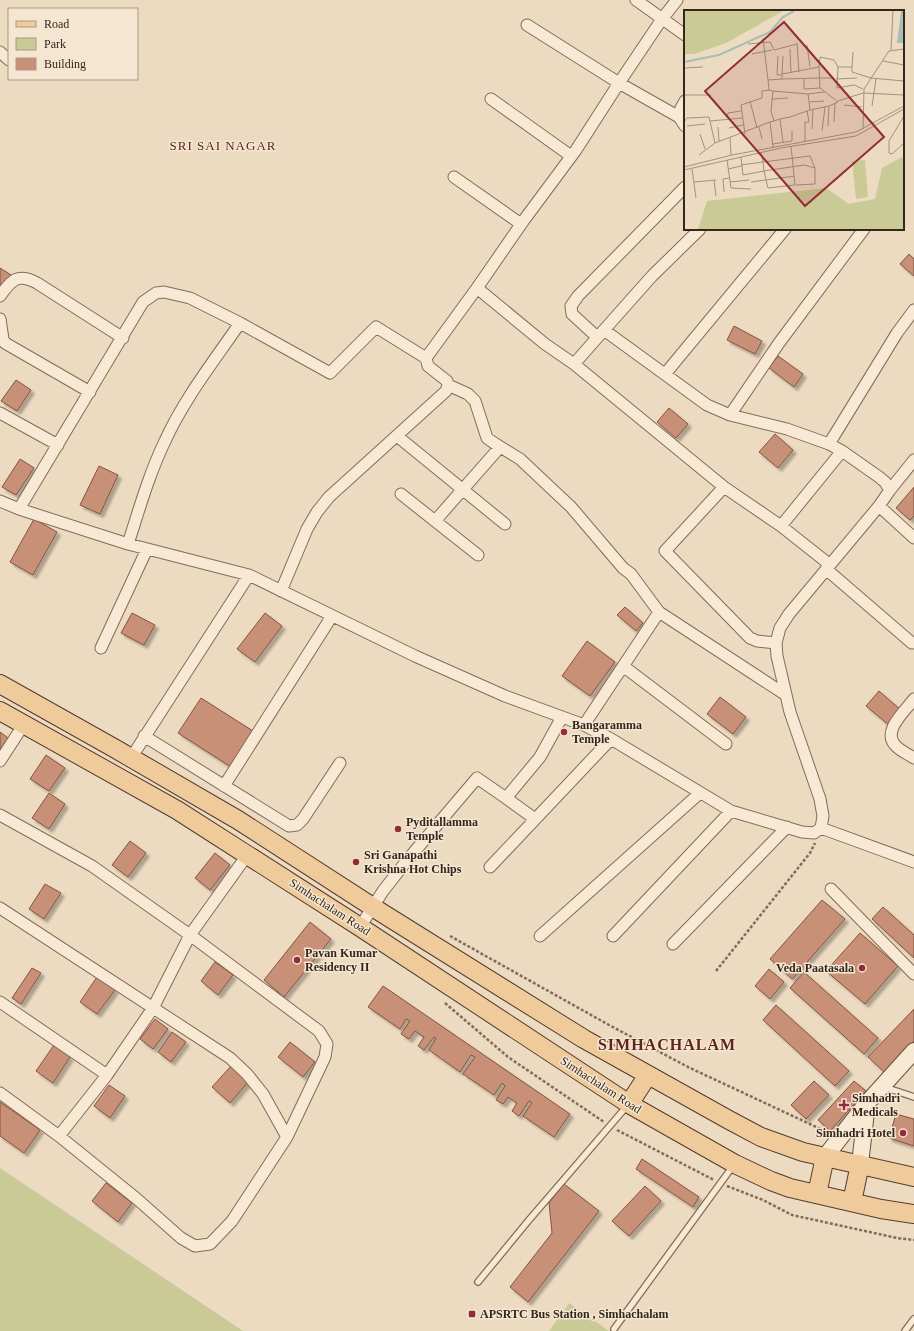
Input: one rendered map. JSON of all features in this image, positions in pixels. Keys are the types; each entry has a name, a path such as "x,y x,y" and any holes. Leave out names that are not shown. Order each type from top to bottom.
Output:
{"main road":[{"path":"0,684 238,820 373,908 584,1039 761,1137 802,1152 914,1177"},
{"name":"Simhachalam Road","path":"0,710 177,810 248,854 629,1104 735,1164 790,1188 881,1209 914,1214"},
{"path":"118,777 131,758"},
{"path":"629,1104 648,1075"},
{"path":"817,1194 825,1157"},
{"path":"852,1202 860,1164"}],"street":[{"path":"636,0 684,34"},
{"path":"426,358 571,156 662,19 677,0"},
{"path":"527,25 682,122"},
{"path":"0,52 8,59"},
{"path":"491,99 571,156"},
{"path":"682,122 681,108 684,103"},
{"path":"454,177 521,224"},
{"path":"684,188 578,296 571,306 572,314 665,374 707,405 730,415 787,429 829,444 842,451 879,477 885,482 890,490"},
{"path":"574,364 652,276 699,230"},
{"path":"665,374 784,230"},
{"path":"730,415 779,343 863,230"},
{"path":"0,296 9,283 18,278 27,278 123,338"},
{"path":"477,288 545,344 574,364 724,487 781,526 912,643"},
{"path":"19,509 123,338 143,302 156,293 164,292 190,298 240,323 330,373 376,327 426,358 428,366 443,376 448,384 468,394 475,401 487,438 520,459 571,507 623,568 631,574 659,612 786,695"},
{"path":"829,444 897,333 914,310"},
{"path":"0,319 5,343 90,392"},
{"path":"128,544 164,441 178,414 240,323"},
{"path":"281,591 307,529 317,512 329,498 442,395 446,391 448,384"},
{"path":"0,413 58,445"},
{"path":"397,436 505,524"},
{"path":"436,521 500,447"},
{"path":"781,526 842,451"},
{"path":"822,828 823,816 820,800 790,712 777,656 776,643 780,628 789,614 879,506 914,460"},
{"path":"724,487 665,551 750,638 757,641 776,643"},
{"path":"401,494 478,556"},
{"path":"0,501 19,509 128,544 249,575 415,656 498,693 584,725 731,811 802,832 814,833 822,828"},
{"path":"879,506 914,538"},
{"path":"101,648 147,549"},
{"path":"131,758 249,575"},
{"path":"584,725 659,612"},
{"path":"224,786 332,616"},
{"path":"623,666 726,744"},
{"path":"914,699 892,728 890,736 894,745 914,758"},
{"path":"506,798 540,758 562,717"},
{"path":"0,760 24,724"},
{"path":"144,736 289,826 297,825 303,819 340,763"},
{"path":"490,867 611,740"},
{"path":"360,927 383,891 477,778 535,819"},
{"path":"540,936 700,793"},
{"path":"613,936 731,811"},
{"path":"0,815 92,866 190,935 319,1031 326,1044 324,1057 287,1137 232,1221 210,1244 195,1246 181,1238 137,1199 59,1136 0,1093"},
{"path":"673,944 787,827"},
{"path":"822,828 914,862"},
{"path":"59,1136 107,1075 153,1008 190,935 248,854"},
{"path":"831,889 914,974"},
{"path":"0,908 230,1058 248,1074 263,1094 287,1137"},
{"path":"0,1002 107,1075"},
{"path":"825,1157 867,1103 914,1051"},
{"path":"860,1164 867,1103"}],"lane":[{"path":"882,1086 914,1097"},
{"path":"478,1282 529,1220 629,1104"},
{"path":"614,1329 735,1164"},
{"path":"905,1331 914,1319"}],"path":[{"path":"716,971 810,853 822,828"},
{"path":"445,933 609,1025 688,1067 830,1134"}],"green space":[{"path":"0,1168 243,1331 0,1331"},
{"path":"569,1303 609,1331 549,1331"}],"building":[{"path":"909,254 914,259 914,276 900,264"},
{"path":"0,268 11,275 0,291"},
{"path":"734,326 762,341 755,354 727,340"},
{"path":"778,356 803,374 794,387 769,368"},
{"path":"16,380 31,390 17,411 1,401"},
{"path":"669,408 688,424 676,438 657,422"},
{"path":"775,434 793,450 778,468 759,452"},
{"path":"20,459 34,468 16,495 2,487"},
{"path":"99,466 118,475 100,514 80,505"},
{"path":"914,487 914,516 910,520 896,508"},
{"path":"34,519 57,532 33,575 10,562"},
{"path":"625,607 643,623 636,631 617,615"},
{"path":"132,613 155,625 144,645 121,633"},
{"path":"265,613 282,626 255,662 237,649"},
{"path":"587,641 615,662 590,696 562,676"},
{"path":"879,691 902,711 890,726 866,706"},
{"path":"720,697 746,717 733,734 707,714"},
{"path":"201,698 253,731 231,767 178,733"},
{"path":"0,732 8,738 0,750"},
{"path":"46,755 65,768 49,791 30,779"},
{"path":"49,793 65,804 49,829 32,818"},
{"path":"130,841 146,853 128,877 112,865"},
{"path":"215,853 230,865 210,890 195,878"},
{"path":"45,884 61,893 44,919 29,909"},
{"path":"822,900 845,919 792,979 770,959"},
{"path":"883,907 914,935 914,958 872,919"},
{"name":"Pavan Kumar Residency II","path":"310,922 331,939 284,997 264,980"},
{"name":"Veda Paatasala","path":"860,933 898,966 865,1004 826,971"},
{"path":"215,962 233,975 218,995 201,981"},
{"path":"32,968 41,973 21,1004 12,998"},
{"path":"769,969 784,982 770,999 755,986"},
{"path":"804,972 878,1038 864,1054 790,988"},
{"path":"97,977 115,990 97,1014 80,1002"},
{"path":"383,986 570,1114 554,1137 523,1116 532,1103 529,1101 519,1116 512,1111 517,1103 508,1097 503,1104 496,1100 505,1086 502,1083 494,1095 463,1074 475,1057 471,1055 460,1072 429,1050 436,1038 434,1037 424,1050 418,1046 424,1037 415,1031 409,1039 401,1034 410,1021 406,1019 400,1029 368,1007"},
{"path":"776,1005 849,1071 835,1086 763,1020"},
{"path":"914,1009 914,1041 884,1072 868,1057"},
{"path":"155,1019 168,1029 153,1049 140,1039"},
{"path":"172,1032 186,1042 171,1062 158,1052"},
{"path":"290,1042 315,1062 303,1077 278,1057"},
{"path":"54,1045 70,1057 53,1083 36,1071"},
{"path":"231,1066 249,1081 230,1103 212,1087"},
{"path":"814,1081 829,1095 806,1119 791,1105"},
{"path":"854,1081 866,1091 830,1131 818,1120"},
{"path":"109,1085 125,1096 110,1118 94,1106"},
{"path":"0,1102 40,1130 24,1153 0,1136"},
{"path":"896,1114 914,1119 914,1146 889,1138"},
{"path":"642,1159 699,1197 693,1207 636,1169"},
{"path":"106,1183 132,1203 118,1222 92,1201"},
{"path":"564,1184 599,1211 528,1302 510,1287 552,1233 549,1203"},
{"path":"645,1186 661,1201 629,1236 612,1221"}],"place":[{"name":"Bangaramma Temple","path":"564,732"},
{"name":"Pyditallamma Temple","path":"398,829"},
{"name":"Sri Ganapathi Krishna Hot Chips","path":"356,862"},
{"name":"Pavan Kumar Residency II","path":"297,960"},
{"name":"Veda Paatasala","path":"862,968"},
{"name":"Simhadri Medicals","path":"844,1105"},
{"name":"Simhadri Hotel","path":"903,1133"},
{"name":"APSRTC Bus Station , Simhachalam","path":"472,1314"}],"district":[{"name":"SRI SAI NAGAR","path":"223,145"},
{"name":"SIMHACHALAM","path":"667,1044"}]}
